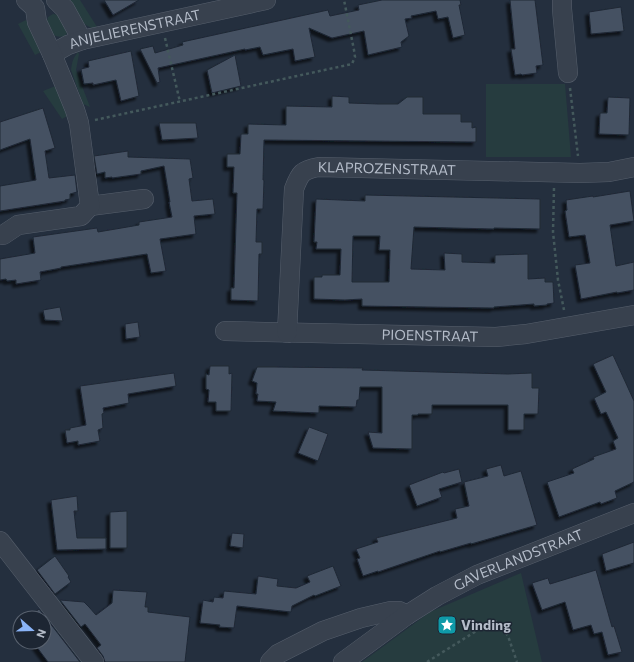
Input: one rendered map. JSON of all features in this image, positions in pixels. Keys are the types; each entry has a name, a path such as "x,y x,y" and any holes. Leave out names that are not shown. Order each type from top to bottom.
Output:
{"street":[{"path":"82,40 65,9 56,0 31,4 37,22 75,110 79,124 90,206"},
{"name":"ANJELIERENSTRAAT","path":"52,54 68,45 82,40 266,0"},
{"path":"562,0 568,73"},
{"name":"KLAPROZENSTRAAT","path":"287,333 294,189 298,178 307,169 319,167 580,173 609,172 634,167"},
{"path":"3,235 18,225 81,216 90,206 144,199"},
{"name":"PIOENSTRAAT","path":"225,331 496,337 526,334 634,315"},
{"name":"GAVERLANDSTRAAT","path":"343,662 407,615 437,596 477,576 634,513"},
{"path":"0,541 94,662"},
{"path":"270,662 278,654 323,631 361,618 391,611 399,611 407,615"}],"path":[{"path":"79,124 352,64 355,57 344,0"},
{"path":"161,23 180,102"},
{"path":"568,73 580,173"},
{"path":"554,173 553,232 558,280 568,327"},
{"path":"427,662 481,628 498,621 508,636 517,662"}],"green space":[{"path":"71,0 80,0 99,30 88,26 80,20 74,11"},
{"path":"53,14 59,15 67,33 65,36 55,36 46,24 48,17"},
{"path":"26,20 43,51 35,55 18,24"},
{"path":"78,52 79,54 76,70 90,107 83,104 71,70 73,60"},
{"path":"486,84 565,84 571,157 486,157"},
{"path":"58,85 71,114 62,119 43,91"},
{"path":"521,573 542,662 362,662 430,612"}],"building":[{"path":"104,0 139,0 113,15"},
{"path":"382,0 460,0 461,5 459,5 465,35 453,38 448,17 438,19 436,11 411,16 412,18 405,19 409,36 401,42 402,47 368,55 364,31 332,38 309,28 315,57 295,61 293,49 263,55 260,47 245,49 158,68 160,82 157,83 140,49 153,46 155,53 183,45 182,42 328,10 330,16 359,10 358,5"},
{"path":"510,0 535,0 543,65 536,66 537,73 515,75 511,49 515,49"},
{"path":"621,7 624,31 591,34 589,12"},
{"path":"131,51 139,96 121,101 116,80 93,85 93,83 84,84 81,69 89,67 88,61"},
{"path":"235,55 241,86 212,93 207,70"},
{"path":"332,96 349,97 349,103 379,104 398,104 407,97 423,97 423,114 461,114 461,122 472,122 472,128 476,127 476,142 264,140 263,209 257,209 256,242 262,242 262,254 259,254 258,301 231,300 231,288 234,288 237,193 233,193 234,167 227,167 227,154 240,154 241,134 248,134 248,124 286,125 286,106 332,107"},
{"path":"608,97 630,98 629,135 599,134 600,113 607,113"},
{"path":"43,108 55,148 45,151 49,178 75,175 77,192 70,194 70,199 65,201 0,211 0,186 36,180 30,139 0,150 0,122"},
{"path":"159,123 196,123 198,138 162,140"},
{"path":"128,151 128,157 190,159 193,178 189,179 192,201 213,199 215,214 194,216 196,234 160,239 166,271 151,273 147,254 61,267 40,272 41,280 16,284 16,280 0,280 0,259 35,253 33,237 97,228 98,232 139,225 139,222 172,217 164,166 141,171 141,174 112,178 105,178 105,172 97,174 94,156"},
{"path":"630,191 634,221 610,225 616,266 634,262 634,290 581,299 575,265 590,263 585,235 569,237 565,211 567,210 566,200"},
{"path":"365,195 540,199 540,229 414,227 411,269 445,270 444,253 462,254 462,262 495,263 495,255 528,254 528,279 545,278 545,282 553,282 554,303 547,305 534,306 534,304 494,308 362,306 362,299 314,299 314,277 322,277 322,275 340,275 341,249 316,249 317,242 314,242 316,199 365,201","holes":["353,236 380,236 379,250 390,250 389,282 352,282"]},
{"path":"60,307 63,321 45,320 43,310"},
{"path":"138,322 140,337 126,339 125,324"},
{"path":"613,355 634,401 634,482 615,491 617,498 601,504 600,502 559,517 547,482 574,473 572,469 594,459 593,457 616,449 613,441 618,438 606,412 601,414 594,398 606,392 593,364"},
{"path":"210,366 229,366 229,374 232,373 231,411 216,411 216,402 208,402 209,390 206,389 206,374 209,375"},
{"path":"257,367 363,368 362,370 508,374 532,373 532,388 539,388 538,414 524,414 524,430 508,430 508,405 432,405 432,414 412,415 412,449 373,448 368,432 382,433 382,387 360,387 359,400 357,400 356,407 319,406 319,413 273,411 276,402 257,401 257,383 252,381"},
{"path":"174,373 176,386 128,394 129,403 103,408 103,428 98,430 100,441 78,445 78,441 67,443 65,430 86,425 80,386"},
{"path":"309,427 328,434 318,461 298,453"},
{"path":"501,465 504,476 521,471 537,525 471,544 440,551 363,576 357,559 360,558 356,549 378,542 376,538 457,518 455,509 469,506 464,482 488,476 486,469"},
{"path":"459,469 462,482 439,489 442,497 417,506 409,485 443,472"},
{"path":"77,496 78,511 74,511 77,538 106,538 106,549 57,550 51,500"},
{"path":"127,511 127,548 110,548 110,512"},
{"path":"232,533 244,534 243,548 230,546"},
{"path":"634,542 634,563 606,571 602,554"},
{"path":"55,556 69,576 68,577 71,582 55,594 37,570"},
{"path":"333,566 341,586 315,596 314,595 292,606 291,612 237,606 234,628 200,623 203,600 213,602 214,597 223,598 224,591 256,594 258,576 278,579 277,586 296,588 310,582 307,576"},
{"path":"596,570 612,627 614,626 622,652 608,655 602,632 594,634 591,625 573,630 565,602 542,610 532,583 548,578 550,584"},
{"path":"113,590 147,592 145,607 148,607 148,612 190,617 185,662 105,662 103,656 97,648 101,645 85,624 81,627 60,600 84,602 96,615 112,603"},
{"path":"52,626 80,662 48,662 39,650 52,650"}],"place":[{"name":"Vinding","path":"447,625"}]}
